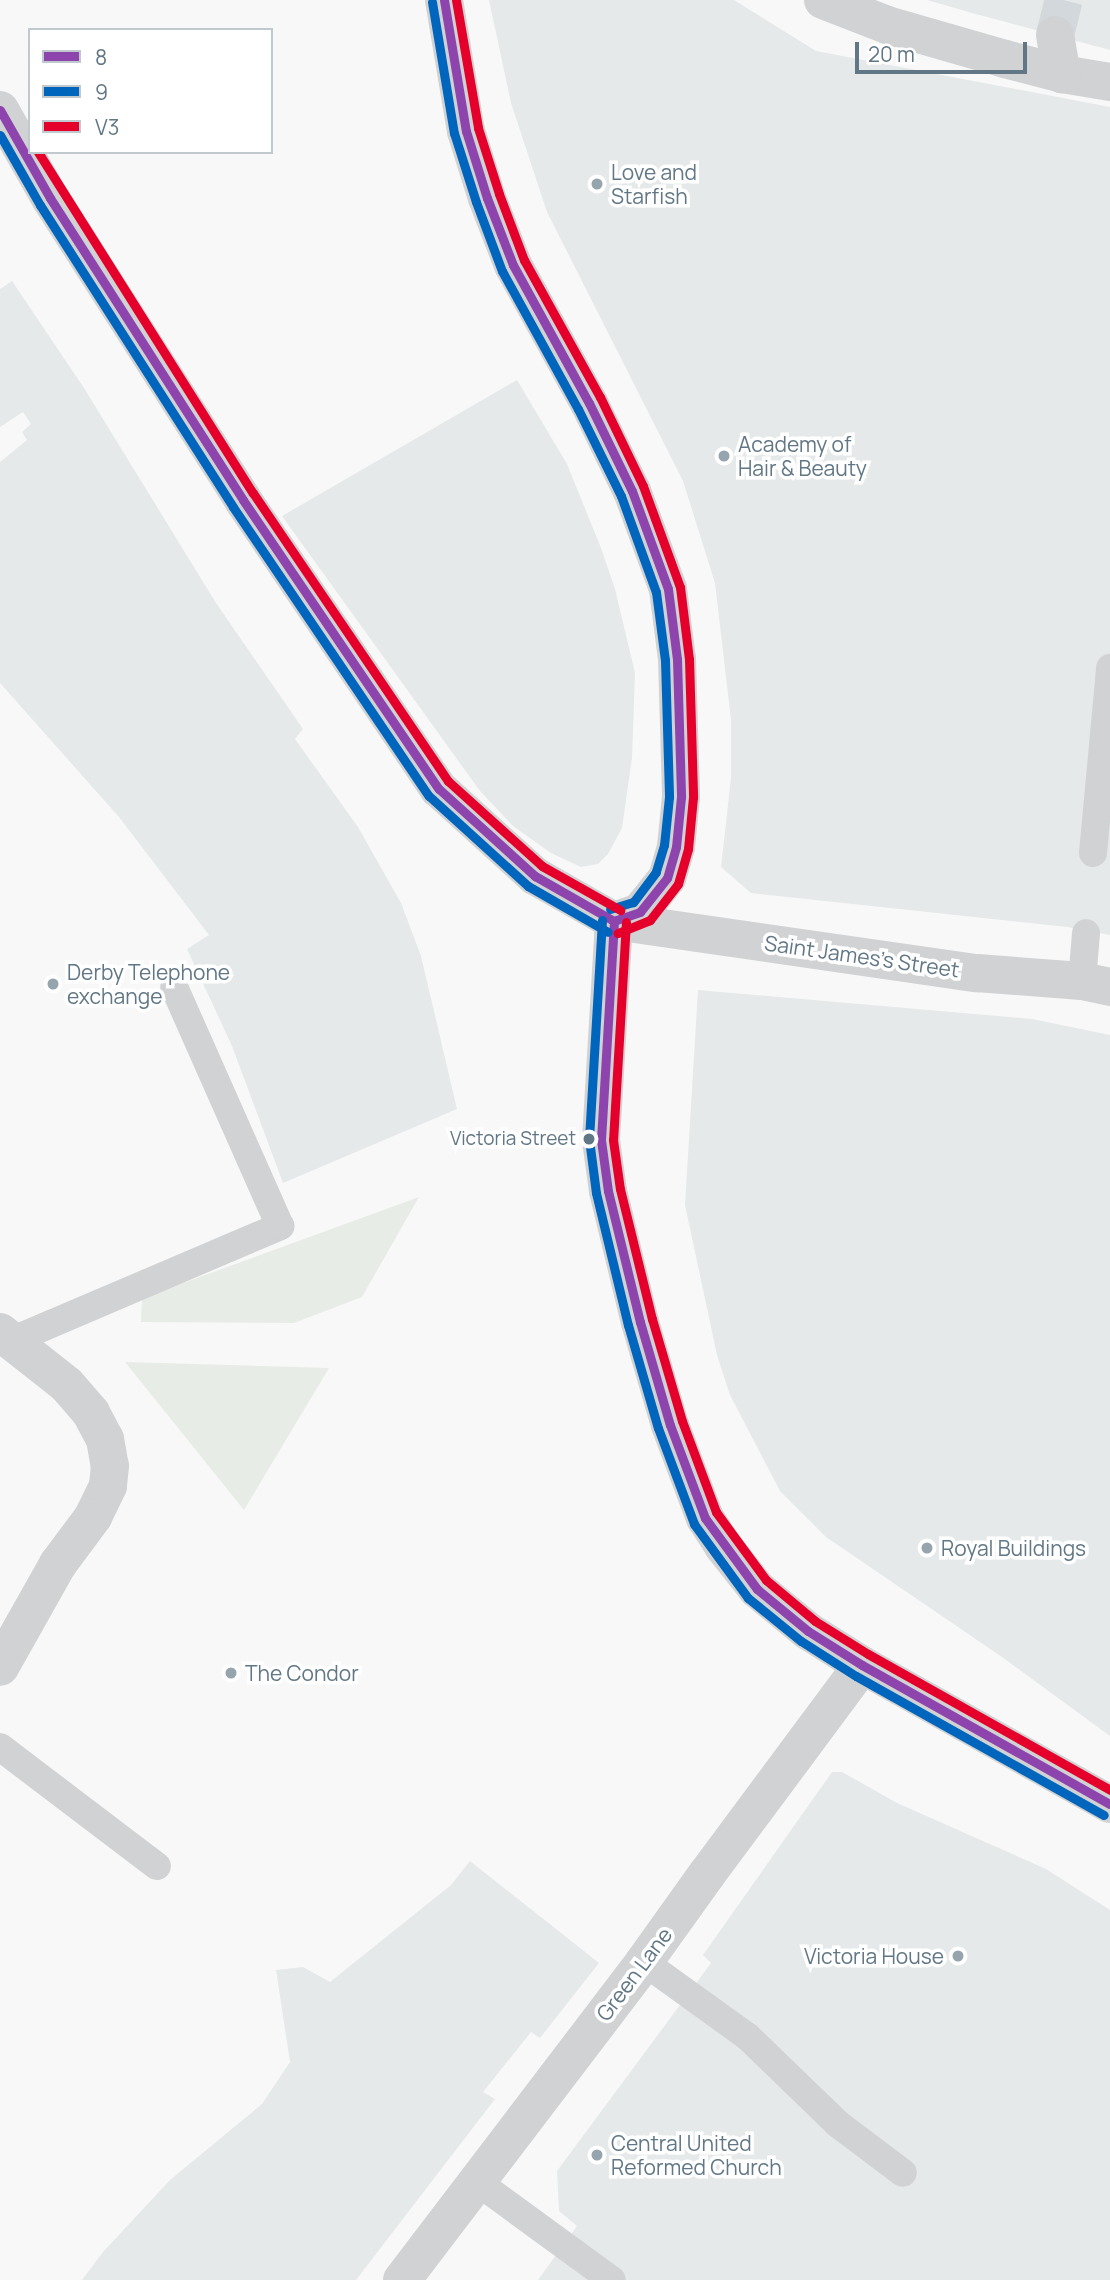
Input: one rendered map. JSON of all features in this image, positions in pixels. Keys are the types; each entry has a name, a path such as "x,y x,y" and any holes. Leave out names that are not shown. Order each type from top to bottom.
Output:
{"street":[{"path":"0,110 50,198 243,500 439,789 535,876 614,921 640,912 667,878 676,847 681,797 677,659 668,589 632,491 589,402 513,265 487,198 466,131 444,0"},
{"path":"823,0 887,25 1062,74 1110,82"},
{"path":"1055,35 1062,74"},
{"path":"614,921 601,1140 640,1322 685,1471 705,1518 757,1589 808,1631 862,1665 1110,1804"},
{"name":"Saint James's Street","path":"614,921 976,973 1096,984"},
{"path":"0,1667 58,1564 93,1517 108,1486 110,1466 104,1440 91,1413 68,1385 6,1336"},
{"name":"Green Lane","path":"402,2280 644,1962 862,1665"}],"lane":[{"path":"1093,853 1110,668"},
{"path":"1086,933 1096,984"},
{"path":"6,1336 280,1226 174,987"},
{"path":"0,1747 157,1866"},
{"path":"644,1962 748,2037 838,2124 903,2173"},
{"path":"476,2180 612,2280"}],"shaded area":[{"path":"489,0 734,0 816,51 1110,107 1110,935 1067,927 751,893 721,867 731,778 731,720 715,583 683,481 547,212 511,103"},
{"path":"927,0 1110,0 1110,50 972,13"},
{"path":"12,281 84,388 216,603 303,729 295,739 358,827 401,903 421,956 457,1109 283,1183 232,1046 187,949 209,935 119,817 0,683 0,462 27,440 22,432 31,424 23,412 0,427 0,289"},
{"path":"517,380 567,464 601,548 615,589 635,673 632,758 622,828 608,854 598,864 581,867 551,853 513,826 480,791 282,516"},
{"path":"698,990 1032,1019 1110,1035 1110,1736 1002,1657 826,1537 780,1491 730,1395 717,1355 685,1205"},
{"path":"419,1197 362,1297 294,1323 141,1322 142,1298"},
{"path":"125,1362 329,1368 244,1510"},
{"path":"832,1772 842,1772 897,1803 1046,1869 1110,1910 1110,2280 538,2280 577,2226 559,2211 557,2171 711,1963 703,1955"},
{"path":"470,1861 599,1963 540,2038 531,2032 483,2092 495,2099 356,2280 82,2280 103,2252 170,2180 262,2104 290,2062 276,1970 303,1967 330,1982 451,1885"}],"tunnel":[{"path":"1055,35 1064,0"}],"transit line":[{"name":"8","path":"444,0 466,131 487,198 513,265 589,403 632,491 668,589 677,659 681,797 676,847 667,878 640,912 614,921"},
{"name":"V3","path":"456,0 478,128 524,260 600,397 643,486 680,587 689,659 693,797 688,849 678,884 650,920 618,933"},
{"name":"9","path":"432,2 454,133 502,271 578,409 621,496 656,592 665,660 669,797 664,845 656,872 633,902 610,909"},
{"name":"8","path":"0,110 50,198 243,500 439,789 535,876 614,921"},
{"name":"9","path":"0,135 40,205 233,507 429,796 528,886 608,932"},
{"name":"V3","path":"39,154 253,493 448,781 542,866 620,910"},
{"name":"9","path":"602,920 589,1139 596,1193 628,1325 658,1428 694,1524 748,1598 801,1641 856,1676 1104,1815"},
{"name":"8","path":"614,921 601,1140 608,1191 640,1322 670,1425 705,1518 757,1589 808,1631 862,1665 1110,1804"},
{"name":"V3","path":"626,922 613,1140 620,1189 652,1319 682,1421 716,1512 766,1580 815,1621 868,1654 1110,1790"}],"place":[{"name":"Love and Starfish","path":"597,184"},
{"name":"Academy of Hair & Beauty","path":"724,456"},
{"name":"Derby Telephone exchange","path":"53,984"},
{"name":"Victoria Street","path":"589,1139"},
{"name":"Royal Buildings","path":"927,1548"},
{"name":"The Condor","path":"231,1673"},
{"name":"Victoria House","path":"958,1956"},
{"name":"Central United Reformed Church","path":"597,2155"}]}
